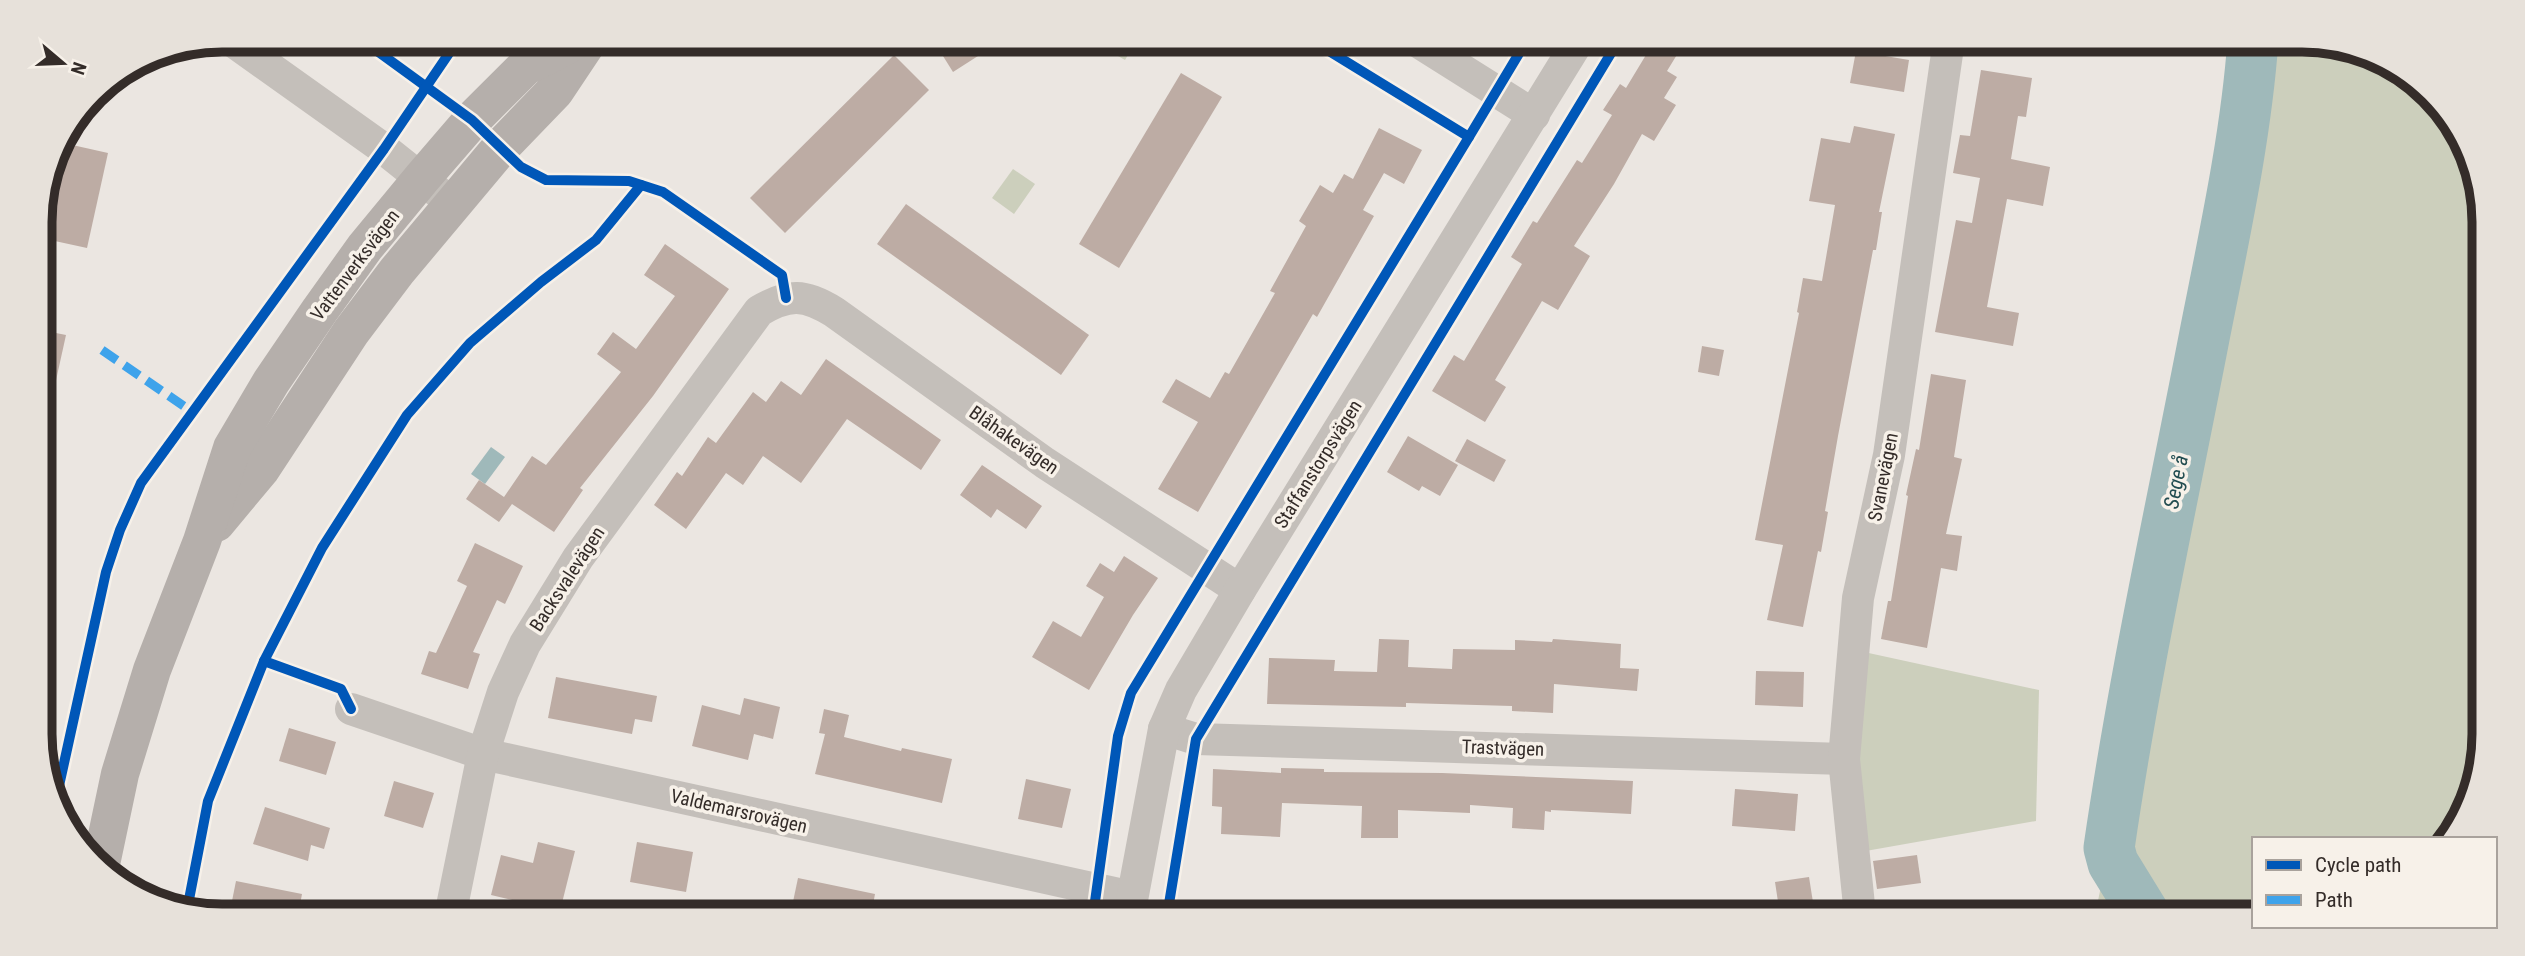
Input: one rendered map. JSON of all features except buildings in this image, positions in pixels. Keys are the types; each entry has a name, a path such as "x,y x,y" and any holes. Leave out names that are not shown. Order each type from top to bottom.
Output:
{"street":[{"path":"1434,52 1534,116"},
{"name":"Staffanstorpsvägen","path":"1131,904 1164,729 1181,690 1572,52"},
{"name":"Svanevägen","path":"1859,903 1844,759 1858,598 1889,455 1947,52"},
{"path":"249,53 422,178 453,204"},
{"name":"Vattenverksvägen","path":"102,853 120,774 152,670 202,541 232,448 271,382 365,247 472,120 525,67 552,53"},
{"name":"Vattenverksvägen","path":"202,541 261,469 351,332 397,271 501,147 555,91 580,53"},
{"name":"Blåhakevägen","path":"786,298 809,299 834,312 1019,445 1240,590"},
{"name":"Backsvalevägen","path":"452,904 483,754 503,692 525,644 557,590 759,311 786,298"},
{"name":"Valdemarsrovägen","path":"351,709 483,754 1121,904"},
{"name":"Trastvägen","path":"1164,729 1196,739 1844,759"}],"green space":[{"path":"2252,52 2302,52 2336,56 2378,70 2397,81 2430,110 2450,138 2467,179 2472,223 2471,756 2467,777 2455,809 2437,837 2252,837 2252,903 2097,903 2109,848 2125,741 2228,218 2250,84"},
{"path":"1112,53 1129,53 1125,60"},
{"path":"1013,169 1035,184 1014,214 992,198"},
{"path":"1864,652 2039,690 2036,821 1860,852 1857,753"}],"water":[{"path":"491,447 505,457 485,484 471,474"}],"waterway":[{"name":"Sege å","path":"2138,903 2113,863 2109,848 2142,654 2233,187 2252,52"}],"marked path":[{"path":"102,350 194,413"}],"cycle path":[{"path":"1331,52 1469,137 1520,52"},
{"path":"1169,904 1196,739 1612,52"},
{"path":"380,53 472,120 521,167 546,180 629,181 663,192 782,275 786,298"},
{"path":"60,781 106,572 120,530 141,483 384,149 449,53"},
{"path":"1095,904 1118,736 1131,693 1469,137"},
{"path":"189,900 208,801 264,661 322,548 407,415 470,343 541,282 596,240 641,185"},
{"path":"264,661 341,689 351,709"}]}
